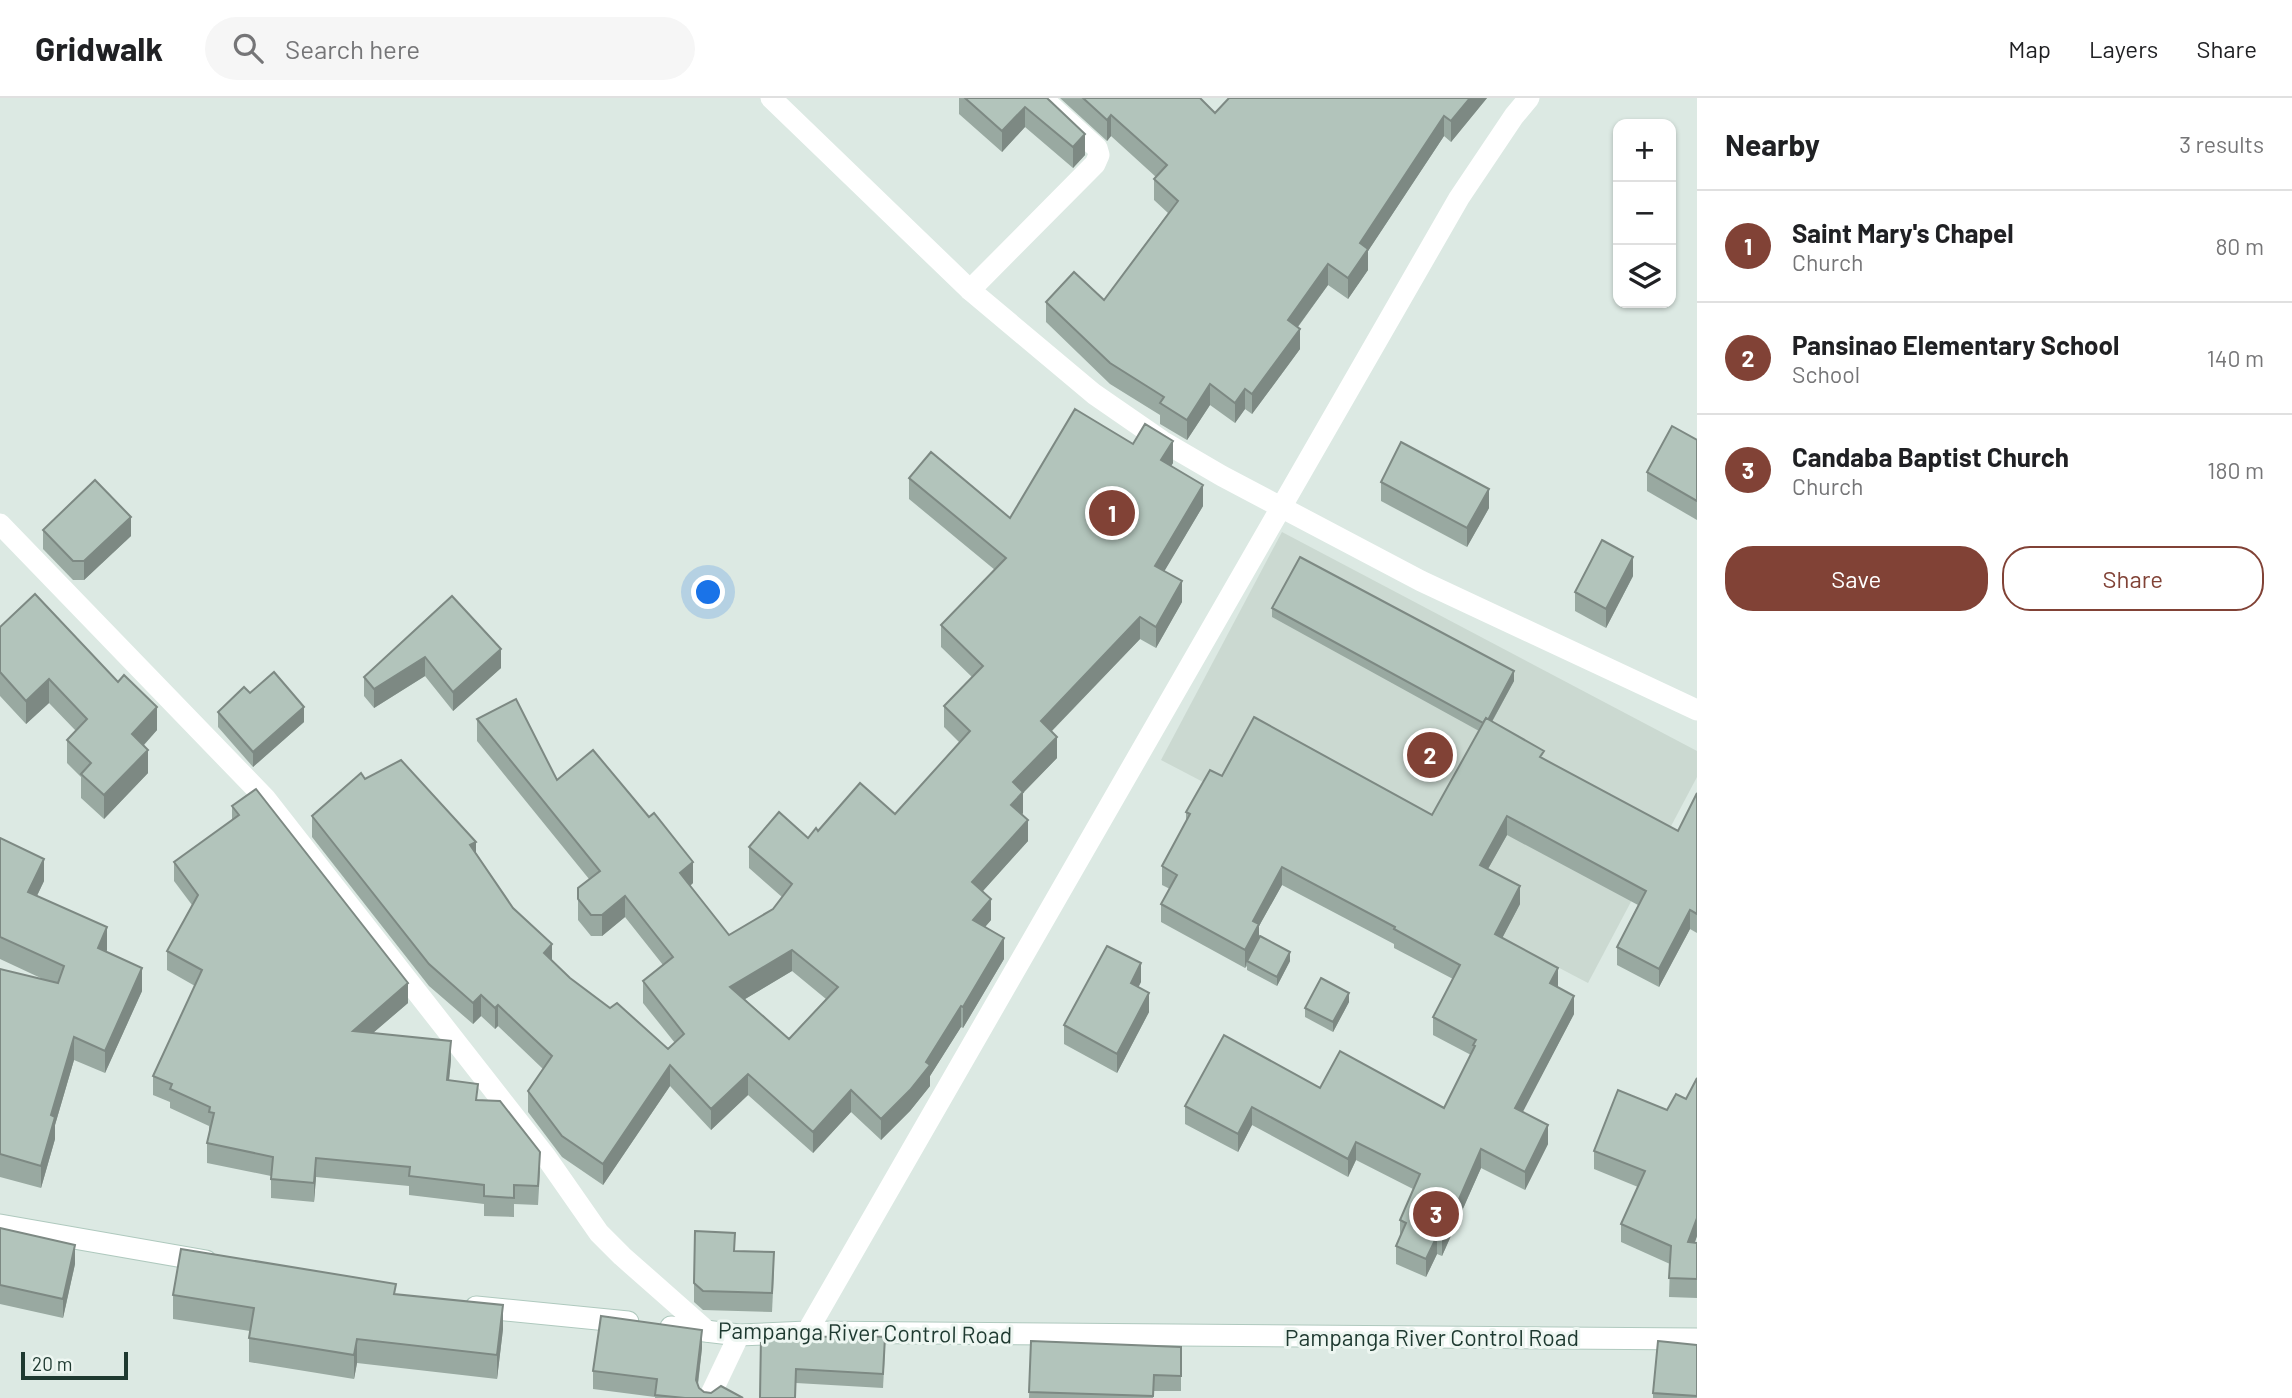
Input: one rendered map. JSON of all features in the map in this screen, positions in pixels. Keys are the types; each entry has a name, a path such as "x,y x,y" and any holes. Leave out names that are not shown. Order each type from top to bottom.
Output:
{"street":[{"path":"771,98 970,290 1084,386 1162,441 1421,581 1697,710"},
{"path":"970,290 1095,164 1099,155 1097,148 1042,98"},
{"path":"807,1332 1459,198 1528,98"},
{"path":"0,524 264,798 545,1157 599,1233 707,1331"},
{"path":"0,1225 227,1265"},
{"name":"Pampanga River Control Road","path":"455,1304 739,1335 807,1332 1697,1339"},
{"path":"709,1398 739,1335"}],"shaded area":[{"path":"1282,532 1697,751 1697,777 1588,983 1161,760"}],"building":[{"path":"965,98 1047,98 1085,134 1073,147 1025,107 1002,131"},
{"path":"1083,98 1200,98 1215,113 1229,98 1470,98 1451,121 1444,116 1360,243 1368,249 1348,278 1328,264 1288,320 1300,329 1252,394 1245,389 1235,403 1210,384 1187,420 1160,403 1164,397 1110,363 1046,302 1074,272 1104,300 1178,201 1154,179 1167,165 1111,115 1107,120"},
{"path":"1075,409 1133,444 1145,424 1173,441 1161,460 1203,485 1155,566 1182,581 1156,627 1140,617 1041,721 1057,737 1013,782 1023,792 1011,805 1028,820 972,882 991,899 973,920 1004,938 926,1062 930,1065 881,1119 851,1090 813,1132 748,1074 711,1109 670,1065 603,1164 562,1136 528,1091 552,1056 498,1005 495,1008 481,995 473,1003 429,964 312,816 361,773 365,779 401,760 476,842 470,845 513,908 552,944 544,953 570,978 610,1008 617,1003 668,1049 684,1034 643,981 673,957 625,896 602,915 591,915 578,899 578,888 600,871 477,719 516,699 557,780 593,750 649,817 654,813 693,862 680,873 729,935 773,909 792,884 749,847 779,812 808,838 816,828 818,831 860,783 895,814 970,731 944,706 983,666 941,625 1006,558 909,478 931,452 1010,518","holes":["792,950 838,987 789,1039 730,987"]},
{"path":"1672,426 1697,440 1697,501 1647,472"},
{"path":"1401,442 1489,489 1467,528 1381,482"},
{"path":"95,480 131,517 84,561 73,561 43,530"},
{"path":"1602,540 1633,557 1606,609 1575,592"},
{"path":"1300,557 1514,671 1488,720 1486,718 1483,723 1272,608"},
{"path":"35,594 118,682 124,675 157,707 132,734 148,750 104,795 81,774 91,763 67,740 87,719 49,679 26,701 0,672 0,627"},
{"path":"452,596 501,649 453,692 425,657 374,689 364,677"},
{"path":"274,672 304,707 253,752 218,712 244,687 250,693"},
{"path":"1254,717 1432,815 1486,718 1544,751 1540,757 1678,831 1697,793 1697,914 1690,910 1659,969 1617,947 1646,891 1507,816 1480,865 1520,886 1495,934 1558,968 1550,983 1574,996 1515,1108 1548,1125 1525,1172 1481,1149 1442,1238 1437,1236 1426,1259 1396,1246 1406,1223 1400,1220 1420,1174 1356,1142 1348,1159 1252,1107 1238,1134 1185,1106 1224,1035 1320,1088 1340,1051 1444,1108 1475,1046 1473,1045 1476,1040 1433,1017 1460,965 1282,867 1253,921 1259,924 1245,950 1161,904 1177,875 1162,866 1190,814 1186,812 1210,770 1222,776"},
{"path":"256,789 408,983 353,1031 451,1041 447,1080 478,1084 476,1100 500,1101 540,1152 538,1186 514,1185 514,1198 484,1196 484,1185 409,1176 410,1167 316,1158 314,1183 271,1179 273,1157 207,1143 214,1113 209,1112 210,1107 170,1089 172,1084 153,1076 202,970 167,951 198,895 174,862 239,815 232,806"},
{"path":"0,838 44,859 28,892 107,927 98,948 142,968 105,1051 74,1037 51,1115 55,1117 41,1166 0,1154 0,969 58,983 64,966 0,937"},
{"path":"1260,936 1290,952 1277,977 1247,961"},
{"path":"1107,946 1141,963 1131,983 1149,993 1117,1054 1064,1025"},
{"path":"1321,978 1349,993 1333,1022 1305,1008"},
{"path":"1697,1078 1697,1218 1688,1242 1697,1243 1697,1279 1669,1278 1671,1246 1621,1224 1645,1171 1594,1151 1618,1090 1667,1110 1676,1094 1686,1099"},
{"path":"0,1228 75,1245 63,1299 0,1285"},
{"path":"695,1231 735,1233 734,1251 774,1252 772,1293 703,1291 694,1283"},
{"path":"181,1249 396,1284 394,1294 503,1305 497,1355 357,1339 354,1355 249,1338 254,1308 173,1295"},
{"path":"601,1316 702,1330 696,1380 699,1388 711,1393 721,1386 743,1398 655,1395 657,1379 593,1371"},
{"path":"761,1336 885,1337 883,1374 796,1369 795,1398 760,1398"},
{"path":"1031,1341 1181,1347 1181,1376 1154,1375 1153,1396 1029,1392"},
{"path":"1658,1341 1697,1345 1697,1396 1653,1393"}],"place":[{"name":"Saint Mary's Chapel","path":"1112,513"},
{"name":"Pansinao Elementary School","path":"1430,755"},
{"name":"Candaba Baptist Church","path":"1436,1214"}]}
